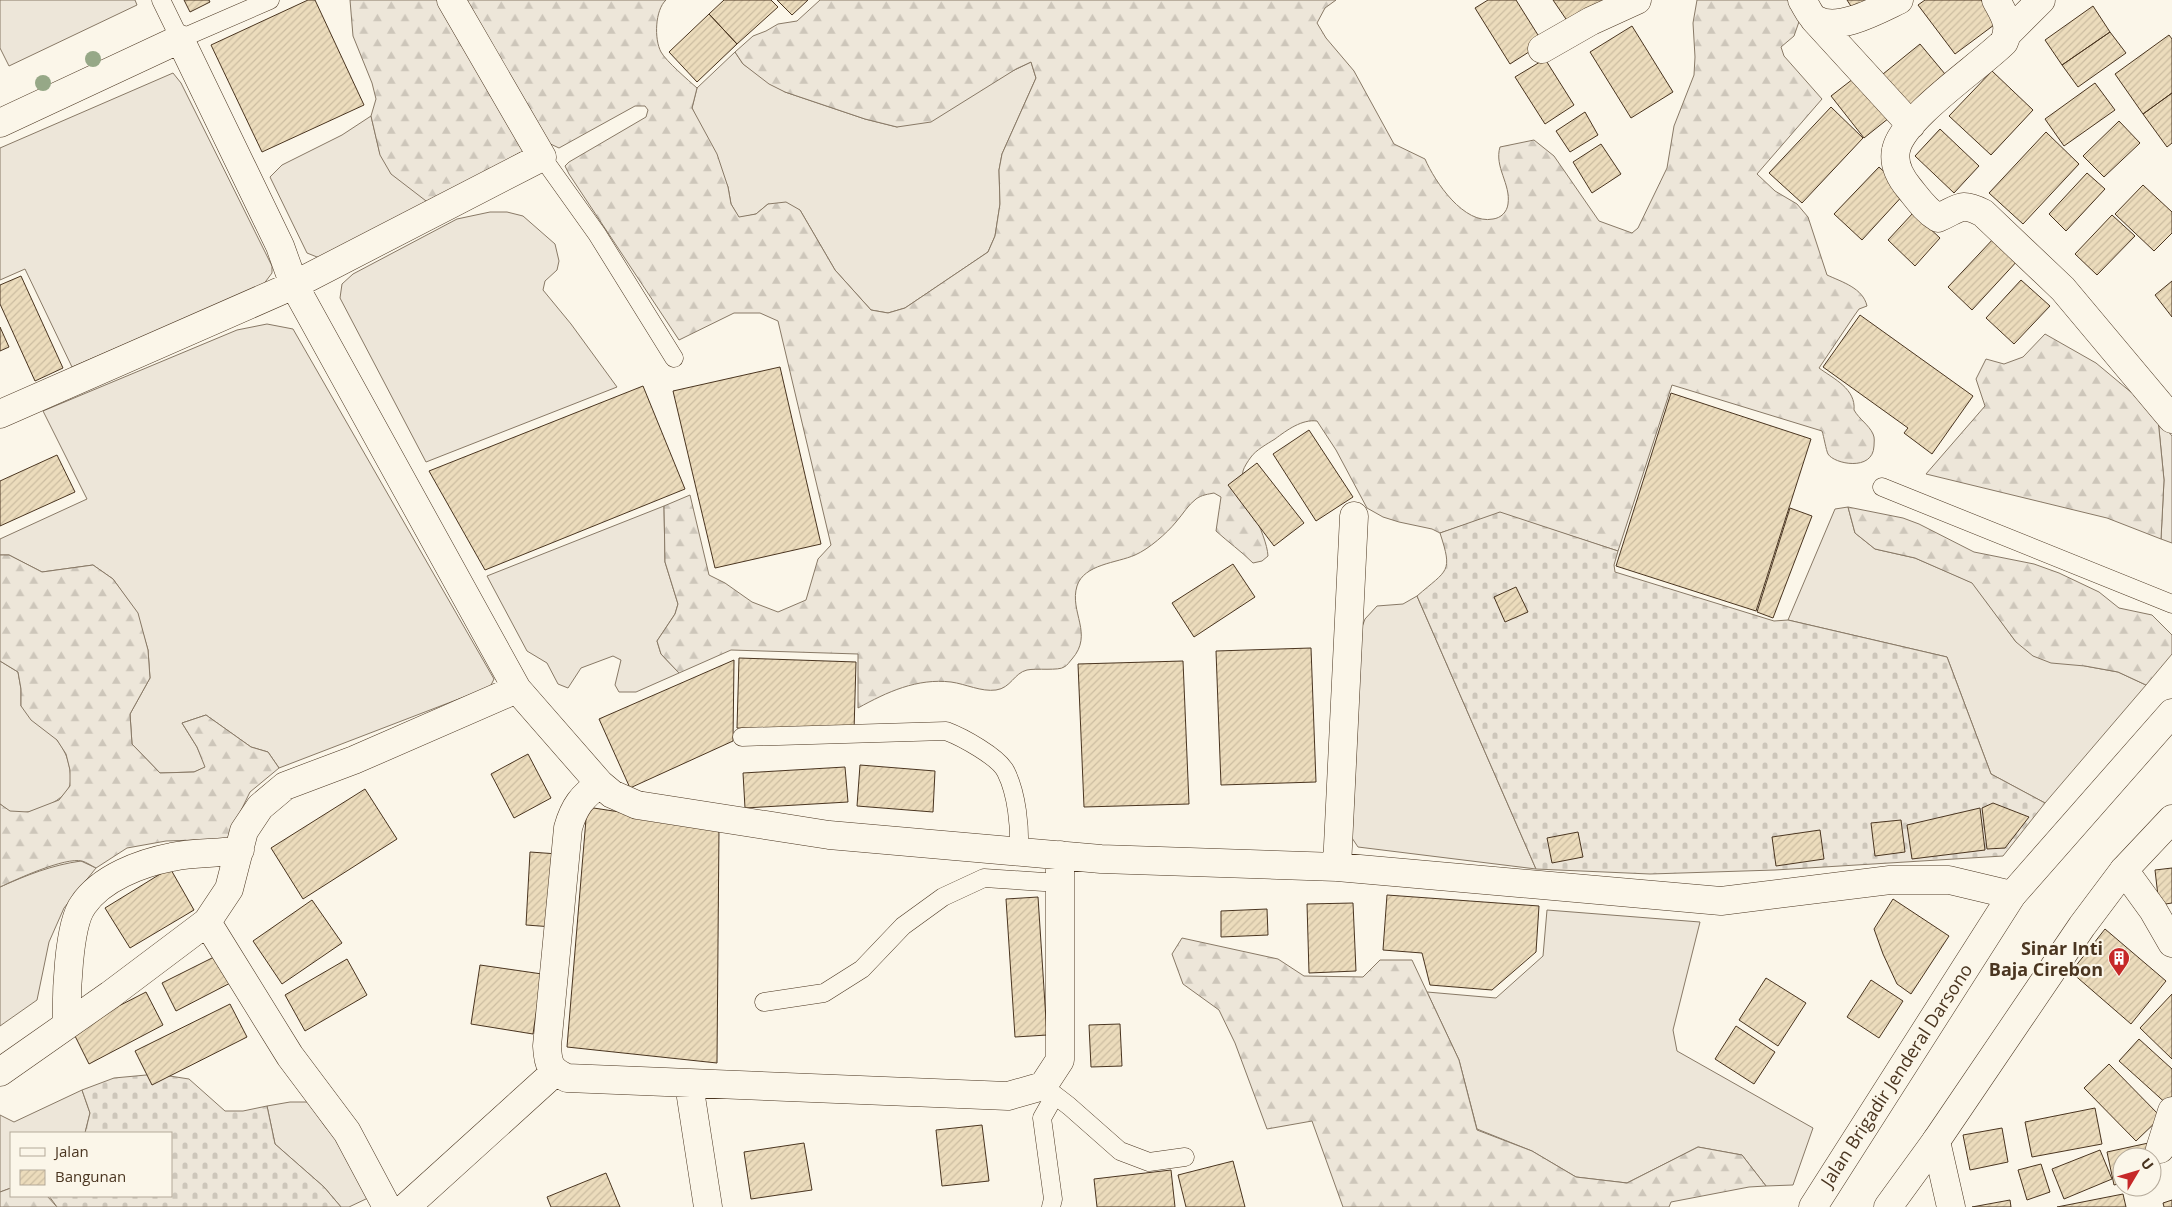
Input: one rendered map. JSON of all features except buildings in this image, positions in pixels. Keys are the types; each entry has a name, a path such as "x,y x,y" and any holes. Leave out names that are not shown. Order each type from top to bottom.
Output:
{"main road":[{"path":"0,414 294,285 542,157 452,0"},
{"path":"1542,49 1591,21 1637,0"},
{"path":"1808,9 1828,24 1847,22 1900,0"},
{"path":"1996,0 2008,22 2008,33"},
{"path":"2041,0 2008,33 2004,42 1993,53 1923,112 1902,134 1896,148 1895,162 1901,178 1928,212 1938,218 1960,207 1970,206 1983,213 2063,289 2172,420"},
{"path":"1808,9 1911,125"},
{"path":"0,123 180,39 280,246 294,285 518,689 600,784 612,794 637,805 828,835 1019,852 1101,859 1337,867 1721,901 1890,880 1948,880 2012,895"},
{"path":"1337,867 1354,516"},
{"path":"0,1072 110,995 207,922 229,889 244,831 260,807 285,786 354,760 518,689"},
{"name":"Jalan Brigadir Jenderal Darsono","path":"1813,1207 2012,895 2172,713"},
{"path":"600,784 585,794 577,803 568,828 547,1046 548,1061 555,1072 567,1078 1008,1096 1049,1090 1060,1060 1060,855"},
{"path":"1888,1207 1936,1142 2082,926 2124,870 2172,819"},
{"path":"67,1025 66,996 68,978 76,919 82,905 111,880 147,862 174,856 240,850"},
{"path":"2124,870 2153,910 2172,943"},
{"path":"207,922 290,1056 347,1132 386,1207"},
{"path":"406,1207 555,1072"},
{"path":"689,1084 708,1207"},
{"path":"2161,1147 2172,1111"},
{"path":"1936,1142 1951,1207"}],"lane":[{"path":"161,0 180,39 270,0"},
{"path":"542,157 597,234 674,358"},
{"path":"1882,487 2172,604"},
{"path":"742,738 946,730 964,738 1006,770 1015,798 1019,852"},
{"path":"764,1002 824,993 862,969 903,926 942,897 984,878 1059,883"},
{"path":"1051,1207 1053,1199 1042,1118 1049,1090 1120,1151 1149,1162 1185,1157"}],"green space":[{"path":"0,0 135,0 137,5 9,66 0,48"},
{"path":"350,0 666,0 662,5 657,25 657,40 661,52 697,88 692,108 717,154 728,187 731,204 739,217 756,214 768,204 786,202 800,210 835,270 871,310 888,313 905,308 988,252 995,236 1000,204 999,170 1002,154 1036,78 1031,62 1016,69 931,122 897,127 865,119 785,92 769,84 743,64 735,52 753,36 778,24 797,21 820,0 1336,0 1325,8 1317,23 1326,38 1354,71 1394,144 1425,159 1443,190 1461,209 1482,219 1493,219 1503,214 1507,207 1508,197 1499,162 1500,147 1534,140 1554,156 1599,221 1632,233 1638,228 1667,168 1674,126 1694,75 1693,23 1697,0 1795,0 1801,16 1794,36 1781,47 1784,56 1822,99 1757,174 1775,191 1797,204 1808,217 1827,275 1851,286 1865,300 1867,306 1859,309 1819,368 1848,390 1854,403 1854,410 1874,436 1872,454 1861,463 1838,461 1828,454 1822,431 1672,385 1618,551 1500,513 1440,533 1432,529 1383,517 1367,508 1336,450 1317,421 1300,423 1253,454 1243,471 1248,499 1263,535 1268,556 1262,561 1253,563 1216,531 1221,497 1214,493 1198,498 1190,504 1168,531 1146,549 1128,558 1102,565 1086,573 1081,579 1075,596 1081,641 1078,650 1066,666 1052,669 1027,670 1001,689 996,690 979,689 951,682 938,681 914,684 891,692 858,708 858,654 731,650 679,673 661,654 657,641 675,614 678,604 665,562 664,506 690,495 709,575 725,583 752,602 778,612 806,600 818,559 831,545 778,321 760,313 734,313 679,340 569,174 565,166 569,162 646,117 648,110 645,106 635,106 559,148 542,140 430,204 391,174 380,155 371,116 376,99 372,83 353,36"},
{"path":"735,52 743,64 785,92 865,119 897,127 1031,62 1036,78 1002,154 999,170 1000,204 995,236 988,252 905,308 888,313 871,310 835,270 800,210 768,204 756,214 739,218 731,204 728,187 692,108 697,88"},
{"path":"173,73 181,83 272,266 272,273 263,285 72,367 25,269 0,280 0,148"},
{"path":"371,116 380,154 430,204 322,259 307,253 270,177 282,165 342,135"},
{"path":"490,212 507,212 523,216 555,244 559,261 557,270 545,281 543,290 571,324 617,387 426,462 340,298 342,284 353,274 457,219"},
{"path":"267,324 293,329 494,679 490,687 279,768 268,752 251,747 206,715 182,723 197,747 206,767 194,772 160,773 132,744 130,714 150,678 148,650 137,613 113,579 93,565 42,572 9,555 0,555 0,539 87,499 43,411 237,330"},
{"path":"2045,334 2096,363 2144,403 2158,419 2164,480 2161,539 2107,518 1926,474 1985,406 1976,379 1986,359 2004,364 2023,357"},
{"path":"2158,419 2172,436 2172,543 2161,539 2164,480"},
{"path":"664,506 665,562 678,604 675,614 657,641 661,654 679,673 636,692 619,692 615,685 621,660 613,656 581,668 568,688 558,684 547,663 527,651 487,576"},
{"path":"1848,507 1855,533 1875,549 1915,558 1973,583 2016,642 2085,666 2118,672 2146,685 2045,803 1991,774 1947,657 1788,620 1835,509"},
{"path":"1848,507 1903,518 1974,552 2034,564 2059,573 2099,592 2119,608 2152,615 2172,635 2172,654 2146,685 2118,672 2085,666 2051,663 2033,656 2016,642 1972,583 1915,558 1875,549 1855,533"},
{"path":"1500,512 1618,551 1614,565 1615,572 1774,621 1788,620 1947,657 1991,774 2045,803 2003,856 1775,870 1650,874 1536,869 1417,596 1436,580 1445,569 1447,563 1440,533"},
{"path":"0,555 9,555 42,572 93,565 113,579 138,613 148,650 150,678 130,714 132,744 160,773 194,772 205,767 197,747 182,723 206,715 251,747 268,752 279,768 250,792 227,839 166,841 127,848 96,868 82,861 64,862 0,887 0,804 10,811 28,812 59,800 70,786 70,770 66,754 57,740 31,720 21,706 18,672 0,661"},
{"path":"1417,596 1536,869 1358,847 1352,838 1362,627 1365,619 1377,606 1403,604"},
{"path":"0,661 18,672 21,706 58,741 66,755 69,766 71,781 66,792 53,803 34,811 16,813 9,811 0,804"},
{"path":"81,861 96,868 64,908 49,942 37,1000 0,1026 0,887 40,871"},
{"path":"1547,910 1700,922 1673,1030 1677,1051 1813,1128 1793,1185 1766,1186 1742,1155 1698,1147 1627,1183 1576,1177 1532,1151 1477,1129 1459,1060 1427,992 1496,998 1543,956"},
{"path":"1182,938 1278,959 1304,976 1363,977 1380,960 1412,960 1459,1060 1477,1130 1532,1151 1576,1177 1627,1183 1698,1147 1742,1155 1766,1186 1749,1187 1671,1202 1669,1207 1343,1207 1312,1121 1267,1129 1235,1043 1219,1010 1183,984 1172,954"},
{"path":"157,1074 189,1079 225,1111 243,1111 267,1106 275,1144 324,1187 341,1207 57,1207 50,1197 172,1197 172,1132 85,1132 90,1113 82,1090 114,1078"},
{"path":"82,1090 90,1113 85,1132 10,1132 10,1188 0,1192 0,1115 14,1122"},
{"path":"290,1102 309,1102 324,1125 343,1148 368,1198 349,1207 341,1207 324,1187 275,1144 267,1106"},
{"path":"10,1188 10,1197 48,1197 57,1207 0,1207 0,1192"}],"place":[{"name":"Sinar Inti Baja Cirebon","path":"2119,977"}]}
